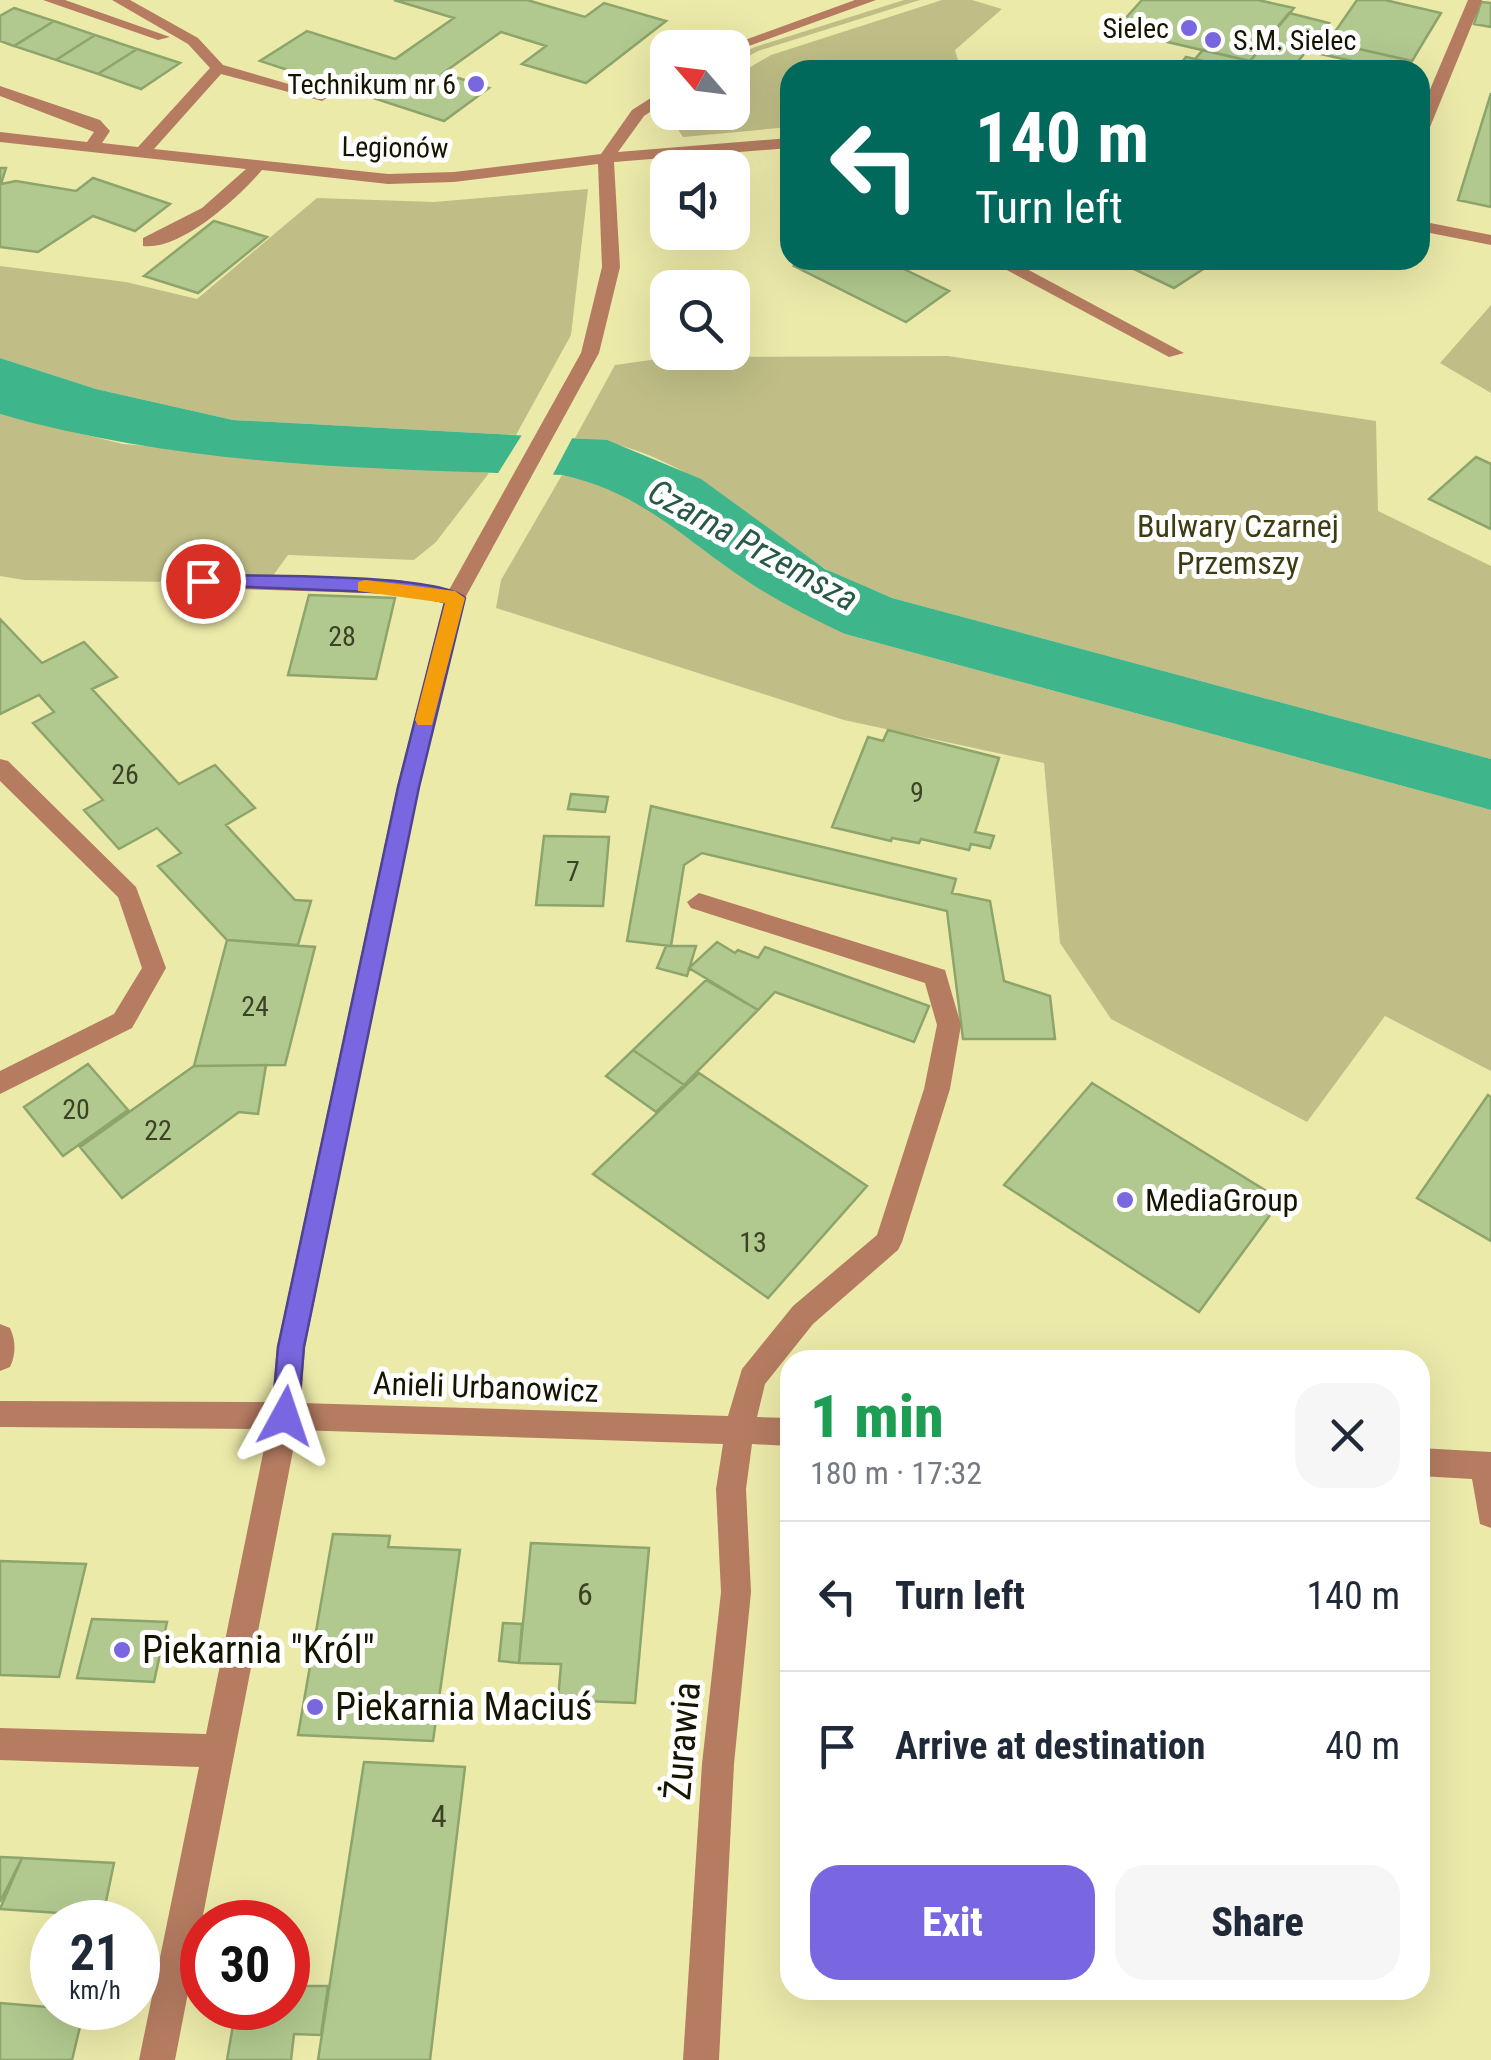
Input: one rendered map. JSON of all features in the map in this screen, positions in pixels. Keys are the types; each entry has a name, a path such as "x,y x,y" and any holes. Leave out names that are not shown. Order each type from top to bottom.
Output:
{"street":[{"path":"50,0 167,38 192,41"},
{"path":"119,0 192,41 218,68 322,96"},
{"path":"750,41 869,0"},
{"path":"1430,108 1475,0"},
{"path":"141,152 218,68"},
{"path":"0,91 94,123 102,131 91,146"},
{"path":"157,2060 285,1416 291,1347 408,787 455,598 474,557 571,387 601,320 611,267 606,158 638,113 650,105"},
{"name":"Legionów","path":"0,137 388,179 454,177 606,158 780,144"},
{"path":"149,242 178,232 244,181 257,166"},
{"path":"1430,228 1491,240"},
{"path":"1016,270 1175,353"},
{"path":"203,581 400,587 455,598"},
{"path":"0,767 128,893 154,968 123,1021 0,1082"},
{"name":"Żurawia","path":"699,902 936,977 949,1025 936,1089 888,1242 802,1315 752,1378 739,1430 731,1489 736,1592 718,1764 701,2060"},
{"path":"0,1337 0,1358"},
{"name":"Anieli Urbanowicz","path":"0,1414 285,1416 780,1432"},
{"path":"1430,1463 1488,1466 1491,1514"},
{"path":"0,1744 218,1751"}],"green space":[{"path":"904,0 920,0 750,55 750,49"},
{"path":"942,0 972,0 1002,9 955,50 958,60 780,60 780,128 683,137 678,130 750,130 750,67 771,55"},
{"path":"588,189 571,335 516,435 233,420 96,389 0,358 0,266 126,282 197,299 317,198 434,202"},
{"path":"1491,305 1491,393 1440,363"},
{"name":"Bulwary Czarnej Przemszy","path":"948,356 1376,421 1378,511 1491,566 1491,759 892,598 829,571 675,467 611,443 575,438 615,365 650,360 650,370 750,370 750,357"},
{"path":"0,414 123,444 489,473 436,542 414,560 288,555 264,588 24,580 0,576"},
{"path":"562,475 594,482 657,512 724,565 845,634 1491,810 1491,1071 1385,1016 1307,1122 1111,1019 1060,943 1044,763 844,720 496,608 501,580"}],"water":[{"name":"Czarna Przemsza","path":"0,358 96,389 233,420 607,440 701,479 825,569 892,598 1491,759 1491,810 845,634 753,585 629,500 562,475 350,467 209,455 69,432 0,414"}],"pier":[{"path":"525,430 575,433 550,480 495,478"}],"building":[{"path":"394,0 527,0 585,17 604,3 666,21 586,83 522,64 546,46 501,32 443,73 489,88 444,121 260,61 307,31 395,59 454,18"},
{"name":"S.M. Sielec","path":"1142,0 1258,0 1294,8 1251,60 1115,30"},
{"path":"1357,0 1385,0 1441,13 1413,60 1328,42"},
{"path":"1481,2 1491,3 1491,27 1474,24"},
{"path":"14,8 54,21 14,46 0,41 0,16"},
{"path":"1289,13 1329,23 1299,60 1251,60"},
{"path":"54,21 95,35 56,60 14,46"},
{"path":"95,35 137,49 98,74 56,60"},
{"path":"1316,39 1408,60 1347,60 1307,51"},
{"path":"137,49 180,63 141,89 98,74"},
{"path":"1203,50 1246,60 1199,60 1195,59"},
{"path":"1491,93 1491,207 1458,200"},
{"path":"0,168 6,168 1,184 16,181 76,191 93,178 170,204 135,231 93,216 38,252 0,247"},
{"path":"214,221 267,237 198,293 144,276"},
{"path":"802,270 906,270 949,291 906,322"},
{"path":"1136,270 1202,270 1174,288"},
{"path":"1476,457 1491,464 1491,529 1429,499"},
{"path":"309,595 395,598 376,679 288,675"},
{"path":"0,619 42,663 84,642 117,677 92,689 179,784 215,765 255,808 226,825 295,900 311,901 298,945 227,940 158,866 181,853 157,828 119,849 84,810 103,800 33,723 54,712 39,695 0,714"},
{"path":"888,730 999,758 975,832 994,836 990,848 971,844 969,850 921,839 919,843 892,838 891,841 832,827 868,737 883,741"},
{"path":"571,794 608,797 605,812 568,809"},
{"path":"651,806 956,879 952,893 990,901 1004,981 1050,996 1055,1039 963,1039 947,911 702,853 684,865 671,946 627,941"},
{"path":"544,836 609,837 603,906 536,905"},
{"path":"227,940 315,947 285,1065 194,1066"},
{"path":"717,942 735,953 738,950 758,958 765,947 929,1006 914,1042 775,992 758,1010 689,968"},
{"path":"666,946 696,946 687,976 657,968"},
{"path":"706,980 758,1010 684,1085 633,1050"},
{"path":"633,1050 684,1085 656,1112 606,1076"},
{"path":"88,1064 128,1110 63,1156 24,1107"},
{"path":"266,1065 258,1114 239,1112 122,1198 80,1147 194,1066"},
{"path":"699,1073 867,1186 768,1298 593,1174"},
{"path":"1092,1083 1281,1200 1199,1312 1004,1185"},
{"path":"1488,1095 1491,1097 1491,1241 1417,1198"},
{"path":"333,1534 390,1536 388,1547 460,1550 433,1741 298,1735"},
{"path":"531,1543 649,1548 635,1703 558,1700 561,1664 519,1663"},
{"path":"0,1561 86,1564 59,1677 0,1675"},
{"name":"Piekarnia \"Król\"","path":"92,1619 167,1622 154,1682 77,1678"},
{"path":"503,1623 522,1624 519,1663 499,1661"},
{"path":"364,1762 465,1767 430,2060 318,2060"},
{"path":"0,1857 22,1858 0,1902"},
{"path":"22,1858 114,1863 106,1900 30,1900 30,1911 0,1909"},
{"path":"310,1986 328,1986 321,2035 294,2034 291,2060 227,2060 232,2030 310,2030"},
{"path":"0,2003 30,2006 30,2030 79,2030 72,2060 0,2060"}],"slow traffic":[{"path":"365,586 400,587 455,598 425,720"}],"place":[{"name":"Sielec","path":"1189,28"},
{"name":"S.M. Sielec","path":"1213,40"},
{"name":"Technikum nr 6","path":"476,84"},
{"name":"MediaGroup","path":"1125,1200"},
{"name":"Piekarnia \"Król\"","path":"122,1650"},
{"name":"Piekarnia Maciuś","path":"315,1707"}],"route":[{"path":"203,581 400,587 455,598 408,787 291,1347 285,1416"}]}
